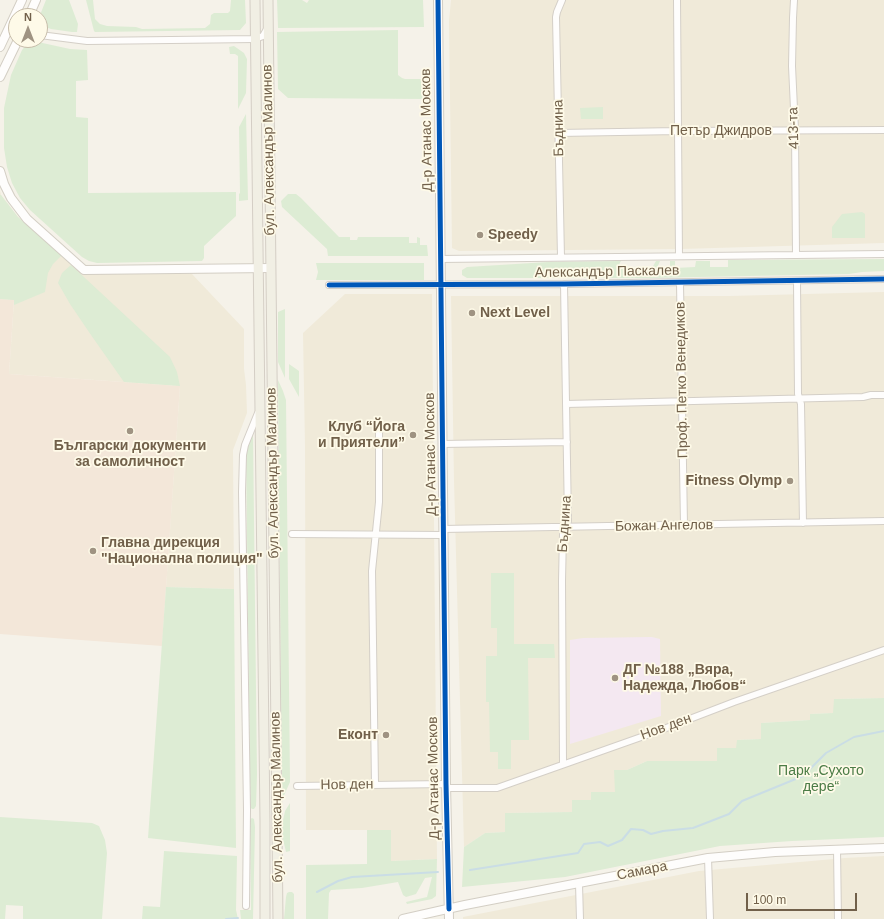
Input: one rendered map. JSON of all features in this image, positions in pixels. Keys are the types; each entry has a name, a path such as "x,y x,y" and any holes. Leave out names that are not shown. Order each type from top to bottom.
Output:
{"main road":[{"name":"бул. Александър Малинов","path":"255,0 257,268 265,822 264,919"},
{"name":"бул. Александър Малинов","path":"268,0 278,919"}],"street":[{"path":"0,47 22,0"},
{"name":"Д-р Атанас Москов","path":"438,0 446,786 450,919"},
{"name":"Бъднина","path":"561,257 556,12 562,0"},
{"path":"677,0 679,256"},
{"name":"413-та","path":"794,0 792,18 792,66 795,130 796,255"},
{"path":"48,37 87,41 255,39 263,36 268,28"},
{"path":"1,74 4,62 14,48"},
{"name":"Петър Джидров","path":"559,133 884,130"},
{"path":"0,170 4,184 11,198 27,219 84,270 271,268"},
{"name":"Александър Паскалев","path":"440,259 884,254"},
{"name":"Александър Паскалев","path":"329,285 680,283 884,279"},
{"path":"797,281 798,372 803,523"},
{"name":"Проф. Петко Венедиков","path":"680,283 684,525"},
{"name":"Бъднина","path":"563,764 562,580 563,534 568,521 564,284"},
{"path":"566,404 800,399 884,395"},
{"path":"246,906 247,810 242,492 243,455 245,445 260,409"},
{"path":"375,784 372,571 379,502 379,432"},
{"path":"442,444 566,442"},
{"name":"Божан Ангелов","path":"292,534 376,535 566,528 884,521"},
{"name":"Нов ден","path":"297,786 375,784 497,788 661,730 734,702 884,650"},
{"name":"Самара","path":"403,919 708,858 761,853 884,848"},
{"path":"837,849 838,919"},
{"path":"708,858 710,919"},
{"path":"579,884 580,919"}],"shaded area":[{"path":"451,0 884,0 884,243 681,249 459,251 452,248 449,21"},
{"path":"0,191 1,195 18,217 62,255 71,265 97,274 192,274 244,329 244,369 247,413 233,450 234,589 166,587 180,386 9,374 14,300 0,299"},
{"path":"884,292 884,698 834,699 834,713 810,714 810,720 761,723 761,739 737,740 737,748 717,761 647,761 627,770 615,770 615,792 592,792 591,800 572,812 505,813 506,832 485,833 464,847 454,481 451,296 729,296"},
{"path":"345,294 432,294 437,859 391,861 391,830 306,830 305,446 303,333"},
{"path":"0,299 14,300 9,374 180,386 162,646 0,634"},
{"name":"ДГ №188 „Вяра, Надежда, Любов“","path":"652,637 660,639 661,716 570,744 570,640 583,638"},
{"path":"884,856 884,919 463,919 463,917 699,871"}],"green space":[{"path":"46,0 69,0 78,24 77,32 48,28 48,8 43,8"},
{"path":"86,0 93,0 95,19 100,24 107,26 136,27 142,29 205,28 210,24 211,15 214,13 228,13 230,11 231,0 245,0 246,23 240,30 95,32"},
{"path":"277,0 302,0 307,3 309,0 423,0 424,27 278,28"},
{"path":"398,30 398,75 405,79 424,79 424,99 288,98 278,89 277,32"},
{"path":"48,44 70,49 87,50 88,80 76,81 76,117 88,118 88,193 236,192 236,216 204,246 204,258 202,261 97,263 89,261 82,257 30,210 20,198 12,183 7,167 4,148 4,108 11,75 24,48 48,48"},
{"path":"234,46 244,53 247,59 246,93 238,109 238,56 235,54 230,54 229,47"},
{"path":"603,107 603,119 581,119 580,108"},
{"path":"246,114 248,200 239,201 239,127"},
{"path":"288,194 296,194 301,198 339,237 350,237 350,240 357,240 358,237 409,237 409,243 417,243 417,237 420,238 420,245 427,245 428,256 328,256 327,249 282,207 281,201"},
{"path":"0,195 18,217 62,255 53,264 48,273 45,292 14,305 14,300 0,299"},
{"path":"862,212 865,214 865,238 832,238 832,227 842,214"},
{"path":"884,259 884,271 849,274 648,278 467,278 462,275 462,270 467,267 548,262 621,261 617,268 652,268 656,261 660,261 657,268 670,268 670,261 675,261 675,268 695,267 696,261 710,261 710,267 728,267 728,260"},
{"path":"316,263 424,263 424,280 316,280 318,272"},
{"path":"71,265 170,357 177,372 180,386 124,382 70,304 58,283 62,273"},
{"path":"285,309 285,378 278,362 278,312"},
{"path":"289,364 299,371 299,397 289,379"},
{"path":"278,380 286,400 290,782 282,800"},
{"path":"253,434 257,774 256,806 252,809 250,781 246,453 248,442"},
{"path":"491,573 514,573 514,644 554,644 555,658 528,658 529,740 511,740 511,769 498,769 498,752 490,752 489,702 486,702 486,656 497,656 497,628 491,628"},
{"path":"166,587 234,589 236,848 148,838"},
{"name":"Парк „Сухото дере“","path":"884,698 884,837 720,846 565,877 462,887 464,847 485,833 505,832 505,813 572,812 572,800 591,800 591,792 615,792 614,770 627,770 647,761 717,761 717,748 736,748 737,740 761,739 761,723 810,720 810,714 833,713 834,699"},
{"path":"290,803 290,851 286,852 282,835 282,825 285,811"},
{"path":"0,817 92,823 99,826 105,840 107,853 102,919 23,919 23,906 6,905 5,919 0,919"},
{"path":"250,819 254,819 255,827 253,919 241,919 240,910 251,910"},
{"path":"367,830 391,830 391,861 437,859 436,896 432,899 407,904 406,902 427,897 432,877 425,878 416,894 406,897 403,895 398,882 362,888 331,890 329,893 328,919 306,919 306,865 367,864"},
{"path":"164,851 237,856 236,910 238,919 142,919 143,906 160,907"},
{"path":"289,892 294,894 294,919 284,919 286,897 287,893"}],"waterway":[{"path":"470,870 578,853 584,844 600,842 608,846 622,840 631,829 643,830 651,834 663,831 693,828 729,814 742,801 803,776 826,753 854,737 884,731"},
{"path":"317,892 338,881 352,877 438,872"},
{"path":"226,919 238,918"}],"cycle path":[{"path":"438,0 446,784 449,909"},
{"path":"329,285 564,284 884,279"}],"place":[{"name":"Speedy","path":"480,235"},
{"name":"Next Level","path":"472,313"},
{"name":"Български документи за самоличност","path":"130,431"},
{"name":"Клуб “Йога и Приятели”","path":"413,435"},
{"name":"Fitness Olymp","path":"790,481"},
{"name":"Главна дирекция \"Национална полиция\"","path":"93,551"},
{"name":"ДГ №188 „Вяра, Надежда, Любов“","path":"615,678"},
{"name":"Еконт","path":"386,735"}]}
